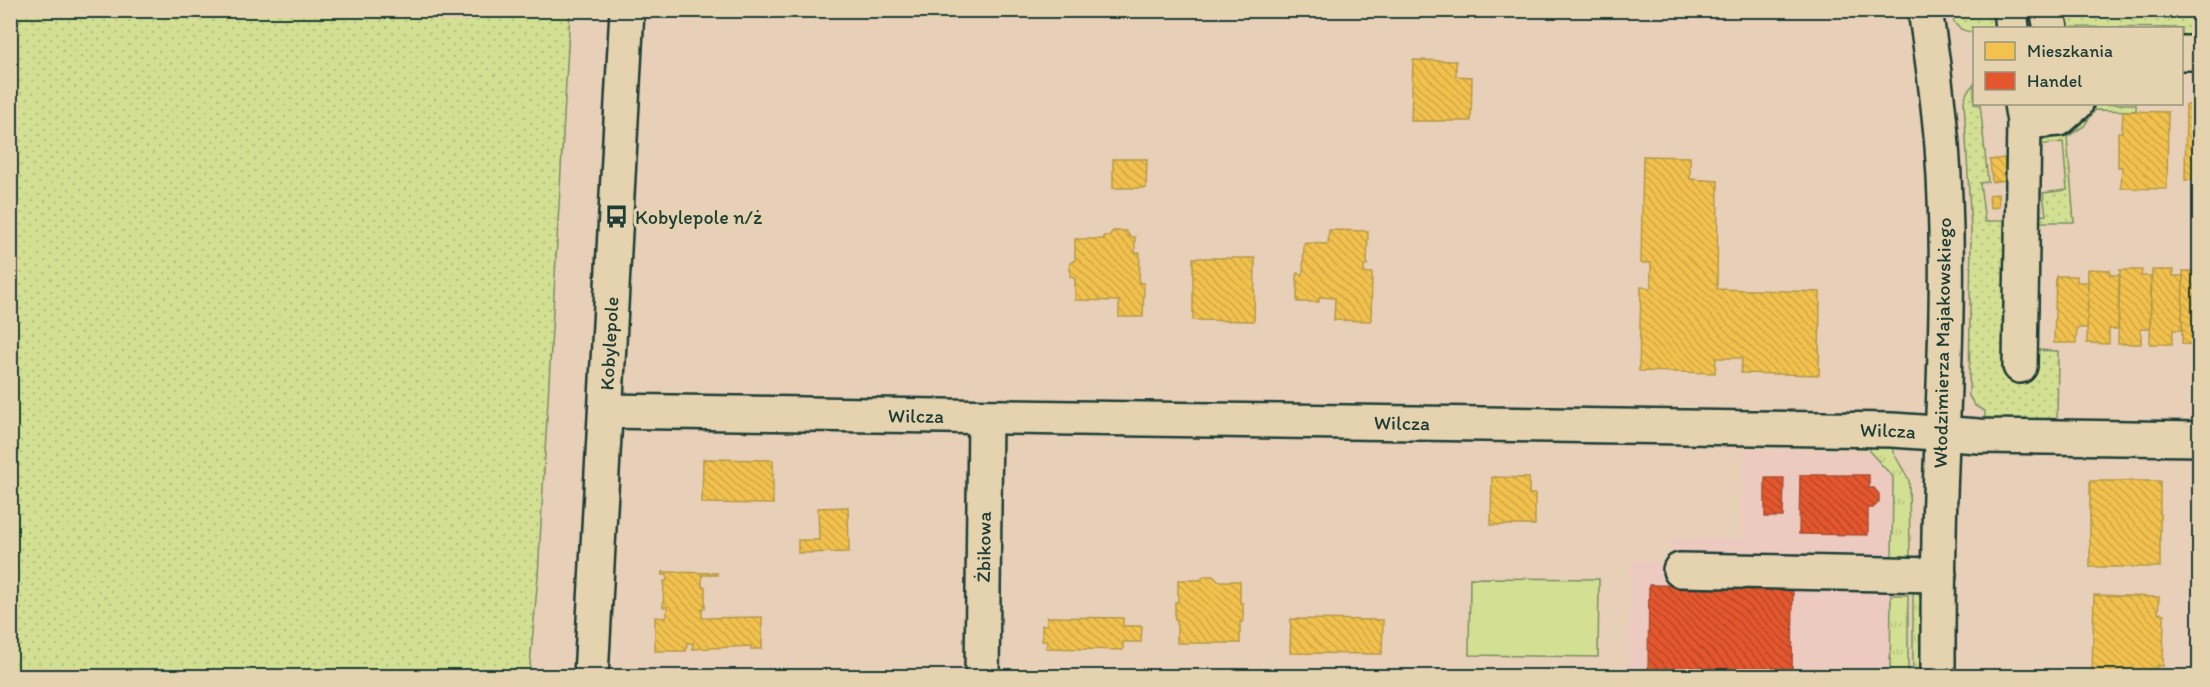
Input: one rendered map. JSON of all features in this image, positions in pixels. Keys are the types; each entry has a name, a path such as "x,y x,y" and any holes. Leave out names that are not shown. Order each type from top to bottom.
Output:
{"street":[{"name":"Kobylepole","path":"591,676 627,10"},
{"name":"Włodzimierza Majakowskiego","path":"1925,10 1935,76 1942,158 1945,234 1938,676"},
{"path":"2010,10 2012,27"},
{"path":"2048,10 2051,27"},
{"path":"2183,53 2199,53"},
{"path":"2020,366 2022,113 2059,119 2075,105"},
{"name":"Wilcza","path":"606,411 1880,430 1979,436 2199,439"},
{"name":"Żbikowa","path":"982,676 986,418"},
{"path":"1680,570 1939,575"}],"shaded area":[{"path":"1744,450 1870,452 1893,477 1890,676 1628,676 1632,561 1671,563 1671,538 1743,538"}],"green space":[{"path":"10,11 570,11 538,576 529,676 11,676"},
{"path":"1951,11 1998,11 2000,27 1973,27 1973,32 1957,26"},
{"path":"2063,11 2199,11 2199,39 2183,39 2183,27 2065,27"},
{"path":"1973,85 1973,105 1980,105 1988,182 1980,183 1985,222 2046,215 2043,193 2067,190 2063,142 2039,145 2039,142 2076,128 2085,120 2093,105 2136,105 2136,111 2095,110 2084,126 2067,137 2074,222 2038,222 2036,350 2058,351 2057,424 1985,422 1985,411 1975,406 1969,396 1971,230 1964,101 1967,92"},
{"path":"1869,442 1892,443 1893,452 1909,480 1910,558 1892,559 1893,477 1870,452"},
{"path":"1470,578 1599,579 1598,657 1469,655"},
{"path":"1913,591 1919,595 1924,605 1923,676 1913,676"},
{"path":"1891,595 1908,595 1908,676 1890,676"}],"building: Mieszkania":[{"path":"1413,60 1456,61 1456,76 1472,77 1471,121 1411,121"},
{"path":"2186,105 2200,106 2200,180 2185,180"},
{"path":"2123,111 2168,112 2167,189 2121,188 2122,167 2118,167 2118,132 2122,132"},
{"path":"1643,156 1690,157 1690,179 1718,181 1717,289 1820,292 1819,375 1741,373 1742,358 1716,358 1715,373 1639,371 1641,287 1651,288 1651,263 1641,263"},
{"path":"2004,158 2007,180 1992,182 1990,160"},
{"path":"1113,159 1147,159 1146,188 1113,188"},
{"path":"1998,194 1999,207 1990,208 1989,195"},
{"path":"1329,230 1368,231 1367,265 1364,265 1364,273 1372,273 1371,321 1334,320 1335,298 1319,297 1319,302 1297,302 1297,273 1303,274 1304,243 1328,244"},
{"path":"1113,231 1126,231 1130,237 1135,237 1135,253 1140,253 1139,283 1144,283 1143,317 1119,317 1119,301 1075,300 1075,279 1070,276 1070,263 1075,260 1075,239 1104,239 1104,236 1109,236"},
{"path":"1193,258 1255,258 1254,321 1193,320"},
{"path":"2088,269 2110,270 2110,275 2119,275 2118,329 2109,329 2109,344 2087,343"},
{"path":"2120,270 2142,270 2141,276 2151,276 2150,329 2141,329 2141,344 2118,344"},
{"path":"2152,270 2174,270 2173,276 2183,276 2182,330 2173,330 2172,344 2150,344"},
{"path":"2183,271 2200,271 2200,345 2182,344"},
{"path":"2056,276 2077,276 2077,282 2088,282 2087,328 2077,328 2076,343 2054,343"},
{"path":"703,459 773,460 773,504 702,503"},
{"path":"1492,477 1529,478 1529,494 1535,494 1535,525 1491,525"},
{"path":"2090,481 2160,481 2160,567 2090,567"},
{"path":"848,507 849,552 798,553 798,540 819,540 818,508"},
{"path":"663,572 717,573 717,575 702,575 702,587 705,587 705,608 702,608 702,618 762,617 762,649 751,649 751,646 692,649 693,643 687,643 686,651 655,651 655,617 666,618 667,607 663,607 664,581 667,581 667,575 662,575"},
{"path":"1205,576 1213,576 1218,581 1240,581 1243,622 1240,622 1240,643 1177,643 1175,602 1178,602 1178,580 1200,580"},
{"path":"2094,595 2159,597 2158,613 2164,614 2163,666 2156,666 2157,676 2092,676"},
{"path":"1047,617 1123,618 1123,626 1142,626 1141,642 1123,642 1123,650 1046,648 1047,641 1042,641 1042,625 1047,625"},
{"path":"1291,619 1383,620 1382,654 1290,653"}],"building: Handel":[{"path":"1800,475 1869,475 1869,488 1874,488 1879,494 1879,502 1873,508 1868,508 1868,535 1799,534"},
{"path":"1765,478 1784,478 1783,517 1765,517"},
{"path":"1649,585 1793,587 1792,676 1648,676"}],"place":[{"name":"Kobylepole n/ż","path":"617,217"}]}
